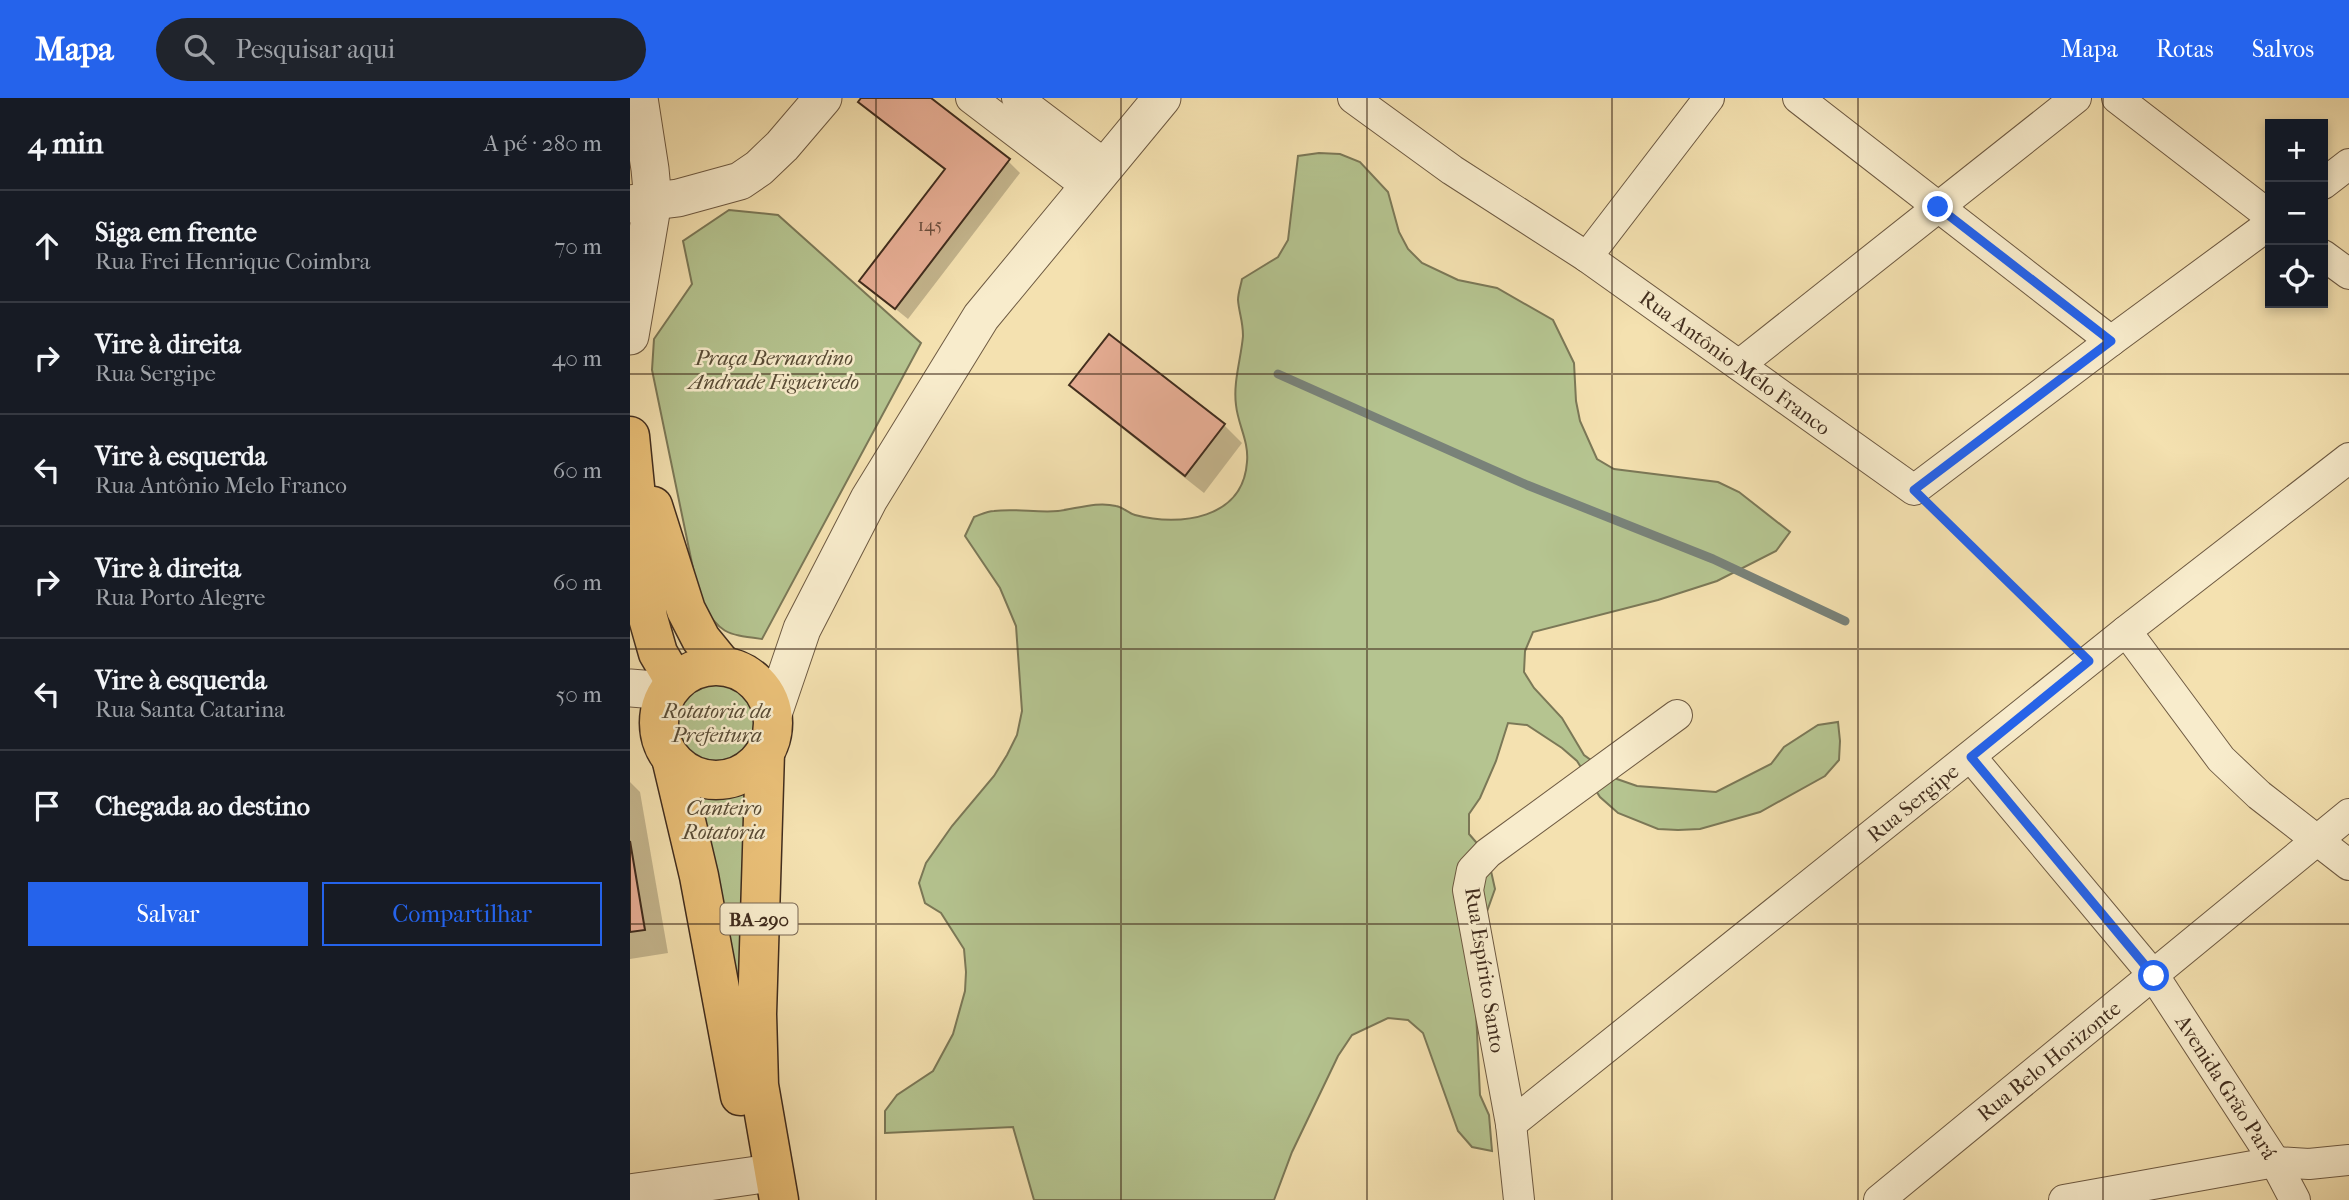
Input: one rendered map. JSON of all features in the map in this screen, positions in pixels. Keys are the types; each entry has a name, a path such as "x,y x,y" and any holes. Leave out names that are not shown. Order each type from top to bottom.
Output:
{"main road":[{"path":"632,446 686,610 701,639 723,666"},
{"path":"632,446 648,618 671,687"},
{"path":"723,666 741,672 757,683 768,698 769,735 751,769 732,779 710,781 690,775 672,762 661,743 658,716 671,687 689,672 705,667 723,666"},
{"name":"BA-290","path":"766,1192 759,1085 758,955 769,735"},
{"name":"BA-290","path":"672,762 699,876 738,1087 766,1192"}],"street":[{"path":"630,336 641,202 650,169 639,98"},
{"path":"641,202 678,198 740,181 759,168 782,146 823,98"},
{"path":"971,98 1098,177"},
{"path":"1017,98 1098,177"},
{"path":"769,735 802,629 869,499 981,317 1162,98"},
{"name":"Rua Antônio Melo Franco","path":"1353,98 1452,170 1587,257 1914,490"},
{"path":"1587,257 1709,98"},
{"path":"1798,98 2111,341"},
{"path":"1740,365 2076,98"},
{"path":"2118,98 2265,212"},
{"path":"2326,182 2349,164"},
{"path":"1914,490 2265,228"},
{"path":"2328,259 2349,274"},
{"name":"Rua Sergipe","path":"1511,1124 2126,631 2349,458"},
{"path":"2126,631 2221,759 2259,795 2349,864"},
{"path":"630,688 671,687"},
{"name":"Rua Espírito Santo","path":"1519,1200 1511,1124 1468,890 1472,870 1488,853 1677,715"},
{"name":"Avenida Grão Pará","path":"1971,757 2154,976 2276,1162 2295,1200"},
{"name":"Rua Belo Horizonte","path":"1879,1200 2349,814"},
{"path":"2064,1200 2276,1162 2309,1164 2349,1160"},
{"path":"630,1193 766,1192"}],"path":[{"path":"1914,490 2089,661"}],"green space":[{"path":"1340,154 1360,162 1388,192 1399,232 1408,249 1422,263 1458,280 1497,288 1553,320 1574,363 1580,421 1597,459 1614,469 1718,482 1739,492 1790,532 1776,551 1717,581 1658,600 1533,632 1525,651 1524,672 1534,688 1562,718 1584,755 1617,779 1637,786 1716,792 1771,764 1784,747 1818,725 1838,722 1839,760 1825,776 1760,812 1700,829 1658,829 1618,813 1600,797 1577,761 1562,748 1527,725 1508,723 1496,761 1480,798 1469,814 1469,834 1483,850 1495,889 1480,931 1475,990 1480,1095 1489,1115 1492,1151 1472,1147 1458,1131 1423,1033 1408,1020 1388,1018 1352,1035 1338,1056 1292,1152 1274,1200 1034,1200 1013,1127 885,1133 885,1111 897,1095 933,1071 953,1034 965,991 964,949 941,913 925,903 919,883 926,863 952,826 994,776 1007,755 1017,735 1022,711 1016,626 1000,588 965,536 974,517 991,511 1050,511 1109,505 1153,519 1189,519 1222,507 1234,496 1243,481 1247,462 1235,396 1243,336 1238,300 1242,279 1278,257 1288,240 1298,156"},
{"name":"Praça Bernardino Andrade Figueiredo","path":"729,210 778,215 921,343 762,639 725,631 700,602 652,370 654,339 692,284 683,241"},
{"name":"Rotatoria da Prefeitura","path":"716,674 740,680 760,696 763,725 761,744 757,751 725,776 685,766 675,756 668,736 669,709 678,692 694,681"},
{"name":"Canteiro Rotatoria","path":"756,777 747,1025 686,783 706,790 722,791"}],"building":[{"path":"861,98 931,98 1010,159 895,309 859,281 945,169 858,102"},
{"path":"1109,334 1225,424 1185,476 1069,385"},
{"path":"630,841 645,930 630,932"}],"waterway":[{"path":"1278,374 1527,485 1713,559 1845,621"}],"route":[{"path":"1938,207 2111,341 1914,490 2089,661 1971,757 2154,976"}]}
